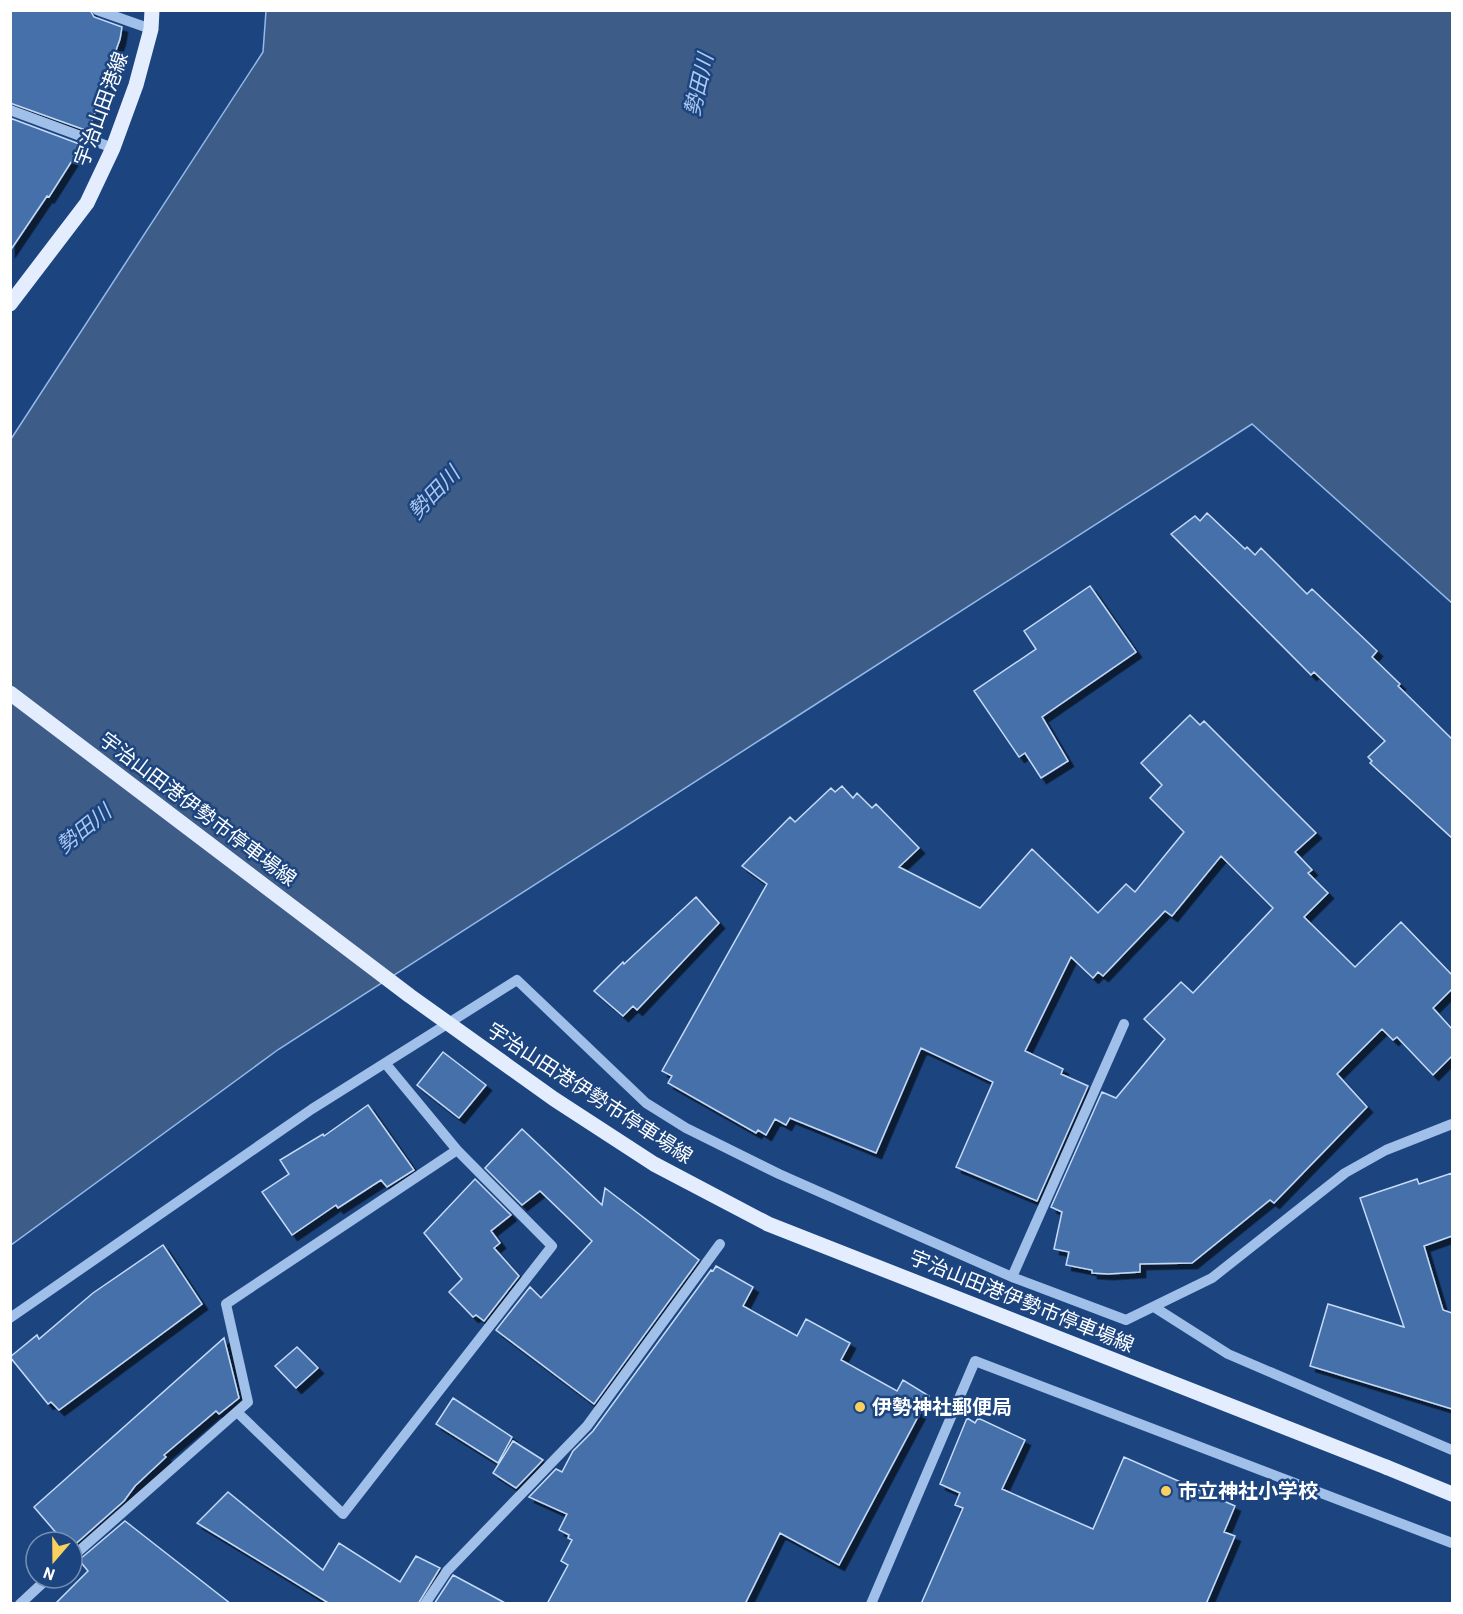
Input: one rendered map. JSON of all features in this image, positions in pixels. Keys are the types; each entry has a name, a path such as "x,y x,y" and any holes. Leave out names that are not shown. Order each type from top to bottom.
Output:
{"main road":[{"name":"宇治山田港線","path":"10,304 87,203 113,148 136,85 151,29 152,10"},
{"name":"宇治山田港伊勢市停車場線","path":"10,693 410,996 554,1099 654,1164 768,1224 1452,1494"}],"street":[{"path":"97,10 151,29"},
{"path":"10,110 113,148"},
{"path":"10,1318 302,1116 517,980 646,1103 686,1128 778,1174 1012,1277 1126,1320 1212,1278 1346,1173 1386,1150 1452,1124"},
{"path":"1012,1277 1124,1024"},
{"path":"237,1412 343,1514 552,1246 457,1150 385,1063"},
{"path":"84,1546 248,1402 226,1304 457,1150"},
{"path":"425,1604 447,1571 587,1426 720,1244"},
{"path":"1154,1307 1228,1354 1452,1450"},
{"path":"872,1604 975,1361 1452,1543"},
{"path":"20,1604 35,1590"}],"water":[{"name":"勢田川","path":"266,11 1452,11 1452,603 1252,424 279,1049 11,1245 11,439 263,52"}],"building":[{"path":"10,10 90,10 94,17 122,27 104,84 106,84 88,131 10,103"},
{"path":"10,118 82,145 49,197 47,196 10,251"},
{"path":"1207,513 1245,549 1247,547 1255,555 1261,548 1307,594 1312,589 1377,651 1372,657 1452,739 1452,838 1370,763 1372,761 1368,757 1385,741 1314,672 1311,675 1171,534 1195,516 1200,521"},
{"path":"1090,586 1136,652 1042,717 1068,761 1041,778 1025,753 1019,757 974,691 1036,649 1024,631"},
{"path":"1190,715 1200,725 1204,721 1316,833 1295,852 1312,870 1308,873 1328,893 1304,917 1355,967 1401,922 1452,975 1452,989 1433,1008 1452,1029 1452,1056 1433,1075 1397,1037 1393,1040 1382,1029 1337,1074 1367,1107 1274,1203 1270,1200 1192,1263 1140,1264 1140,1272 1108,1274 1092,1273 1092,1270 1066,1265 1069,1252 1054,1249 1062,1212 1051,1207 1102,1092 1116,1098 1165,1039 1144,1019 1181,982 1193,993 1273,908 1221,856 1172,916 1165,911 1103,976 1098,972 1093,978 1071,957 1025,1051 1063,1069 1061,1074 1088,1086 1037,1201 956,1167 993,1082 921,1048 876,1153 790,1118 786,1125 775,1119 766,1135 758,1130 756,1133 668,1083 672,1076 662,1071 767,884 742,866 790,817 795,822 831,788 835,792 842,786 853,798 857,793 872,808 876,804 919,848 899,867 980,908 1032,849 1098,913 1126,884 1135,892 1184,832 1150,798 1162,785 1141,763"},
{"path":"696,897 719,923 637,1010 633,1006 623,1016 594,991"},
{"path":"443,1052 486,1085 459,1118 417,1085"},
{"path":"368,1105 414,1170 387,1187 381,1180 338,1208 336,1205 292,1235 262,1192 289,1174 280,1160 323,1134 324,1136"},
{"path":"522,1129 602,1205 605,1188 699,1260 594,1404 496,1330 530,1287 541,1298 592,1241 540,1191 522,1205 485,1168"},
{"path":"1452,1173 1452,1236 1424,1246 1443,1310 1452,1313 1452,1409 1310,1366 1328,1304 1404,1327 1360,1198 1417,1179 1419,1184"},
{"path":"475,1179 511,1215 491,1231 500,1243 494,1248 519,1276 484,1321 476,1315 473,1317 449,1292 462,1279 424,1233"},
{"path":"163,1245 202,1304 59,1410 51,1402 48,1404 10,1357 37,1335 39,1339 93,1293"},
{"path":"716,1266 753,1287 743,1306 797,1336 806,1319 850,1343 841,1360 897,1391 903,1380 929,1396 839,1565 780,1533 745,1604 547,1604 568,1565 561,1561 572,1540 568,1538 569,1535 559,1530 567,1514 529,1497 556,1469 562,1472 573,1451 593,1431"},
{"path":"224,1338 239,1398 219,1414 216,1411 164,1455 166,1457 135,1486 124,1501 84,1536 84,1530 54,1530 34,1507"},
{"path":"297,1347 318,1368 296,1388 275,1366"},
{"path":"453,1398 512,1437 498,1463 436,1424"},
{"path":"967,1418 975,1423 978,1418 1025,1440 1002,1489 1093,1529 1124,1457 1235,1506 1224,1532 1235,1536 1206,1604 921,1604 963,1508 955,1505 960,1493 940,1484"},
{"path":"513,1441 543,1460 516,1488 493,1473"},
{"path":"228,1492 323,1570 339,1543 400,1582 416,1556 440,1568 418,1604 330,1604 197,1523"},
{"path":"125,1521 231,1604 55,1604 69,1590 84,1590 84,1575 88,1571 84,1566 84,1556"},
{"path":"453,1575 507,1604 434,1604"}],"place":[{"name":"伊勢神社郵便局","path":"860,1407"},
{"name":"市立神社小学校","path":"1166,1491"}]}
